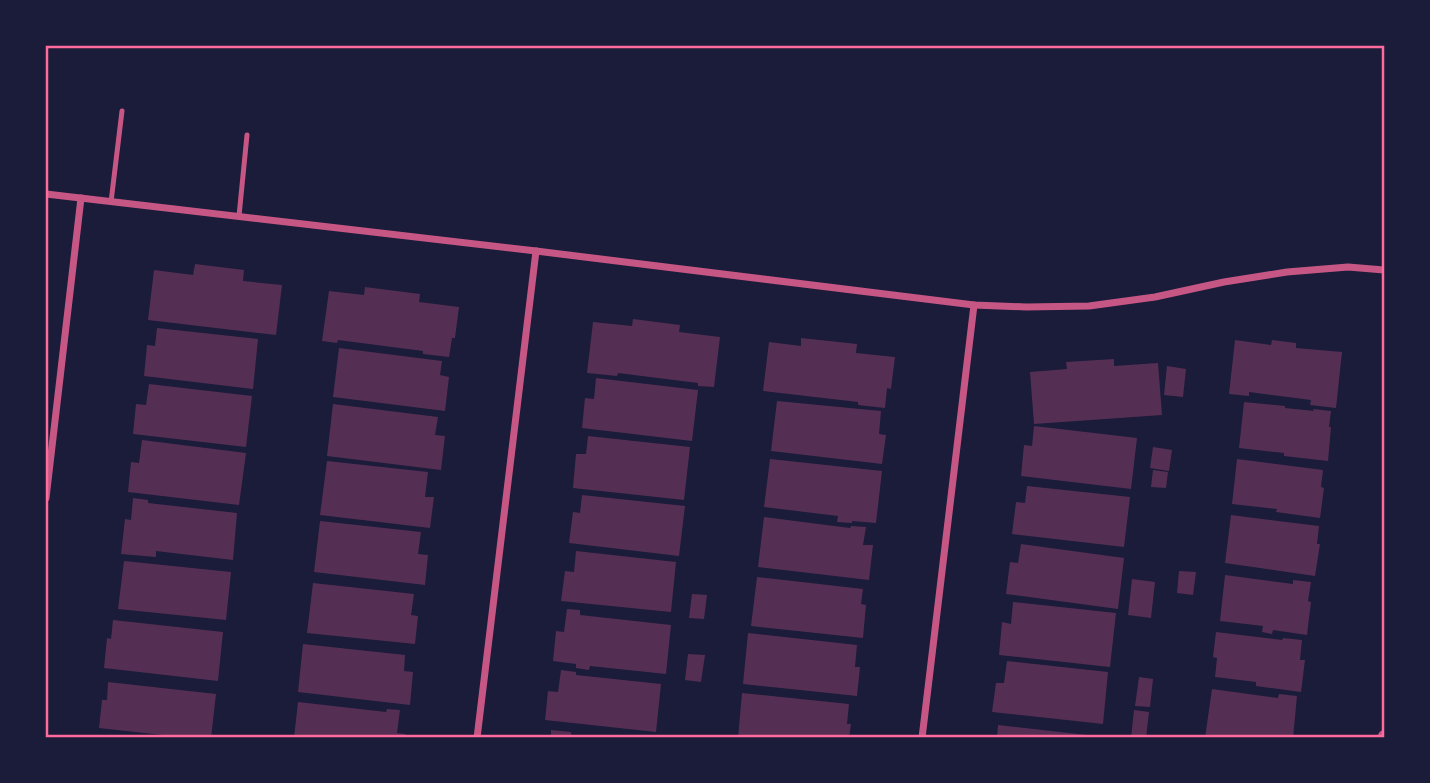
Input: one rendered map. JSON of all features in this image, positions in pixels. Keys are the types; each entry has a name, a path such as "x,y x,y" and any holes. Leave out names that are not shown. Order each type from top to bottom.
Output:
{"street":[{"path":"46,194 974,305 1089,306 1155,297 1287,272 1348,267 1384,270"},
{"path":"46,498 81,198"},
{"path":"477,737 536,251"},
{"path":"922,737 974,305"}],"lane":[{"path":"111,202 122,111"},
{"path":"239,216 247,135"}],"building":[{"path":"195,264 244,270 243,281 282,285 276,335 148,320 154,270 193,275"},
{"path":"365,287 420,294 419,302 459,307 455,338 452,338 449,357 338,340 337,343 322,341 329,291 364,295"},
{"path":"633,319 680,325 679,332 720,337 714,387 618,373 617,376 587,373 593,322 632,326"},
{"path":"157,328 258,339 253,389 144,376 147,345 155,346"},
{"path":"801,338 857,344 856,353 895,357 891,389 887,388 885,408 858,405 858,402 763,391 769,342 801,346"},
{"path":"1235,340 1271,345 1272,340 1296,343 1296,348 1342,352 1336,408 1310,405 1311,400 1249,392 1249,396 1229,394"},
{"path":"339,348 442,361 440,375 449,377 445,411 333,397"},
{"path":"1114,359 1114,366 1158,363 1162,415 1034,424 1030,372 1067,369 1066,362"},
{"path":"1167,366 1186,369 1183,397 1164,395"},
{"path":"596,378 698,390 692,441 582,428 585,398 594,399"},
{"path":"149,384 252,396 246,447 133,434 136,404 146,405"},
{"path":"777,401 881,411 879,434 886,435 882,464 771,451"},
{"path":"1244,402 1331,411 1328,461 1239,448"},
{"path":"333,404 438,417 435,435 445,436 441,470 327,456"},
{"path":"1034,426 1137,438 1131,489 1021,476 1024,445 1032,446"},
{"path":"588,436 690,447 684,500 573,488 576,454 586,454"},
{"path":"142,440 246,453 239,505 128,492 131,462 139,463"},
{"path":"1153,447 1172,450 1169,471 1150,468"},
{"path":"770,459 882,471 876,523 837,522 838,516 764,507"},
{"path":"1237,459 1323,470 1321,487 1324,488 1320,518 1276,512 1277,509 1232,504"},
{"path":"327,461 428,472 425,497 434,497 430,528 320,515"},
{"path":"1153,470 1168,472 1166,488 1151,487"},
{"path":"1027,486 1130,497 1124,547 1012,534 1016,502 1025,503"},
{"path":"582,495 685,506 679,556 569,543 573,512 580,513"},
{"path":"133,498 148,500 148,503 237,513 233,560 156,551 156,557 121,554 125,519 131,520"},
{"path":"1231,515 1319,526 1317,544 1320,544 1315,576 1225,563"},
{"path":"764,517 850,528 866,527 863,545 873,545 869,580 758,567"},
{"path":"320,521 421,532 418,554 428,555 425,585 314,572"},
{"path":"1021,544 1124,558 1118,609 1006,594 1010,562 1018,563"},
{"path":"576,551 676,562 671,612 561,601 565,571 574,572"},
{"path":"124,561 231,572 226,620 118,609"},
{"path":"1179,571 1196,572 1193,595 1177,593"},
{"path":"1225,575 1293,584 1293,580 1311,582 1307,635 1273,630 1272,634 1262,632 1263,626 1220,621"},
{"path":"757,577 863,589 861,604 866,605 863,638 751,626"},
{"path":"1132,579 1155,582 1151,618 1128,615"},
{"path":"313,583 414,594 411,615 418,616 415,644 307,633"},
{"path":"692,594 707,595 704,619 689,618"},
{"path":"1013,602 1116,613 1110,667 999,655 1002,622 1011,624"},
{"path":"567,609 580,610 580,615 671,625 666,674 590,666 589,670 576,668 576,664 553,661 556,631 564,632"},
{"path":"113,620 223,632 218,681 104,668 107,638 111,639"},
{"path":"1216,632 1302,640 1300,660 1305,660 1301,692 1256,686 1256,682 1215,677 1217,658 1213,657"},
{"path":"748,633 857,645 855,667 860,667 857,696 743,684"},
{"path":"303,644 405,655 404,671 413,672 410,705 298,692"},
{"path":"688,654 705,655 701,682 685,680"},
{"path":"1007,661 1108,672 1103,724 992,712 996,683 1004,683"},
{"path":"561,670 576,672 576,675 661,684 656,732 545,720 548,691 558,692"},
{"path":"1139,677 1153,679 1150,707 1135,706"},
{"path":"108,682 216,694 211,738 99,728 102,700 107,700"},
{"path":"1212,689 1278,698 1279,694 1297,696 1293,738 1205,738"},
{"path":"742,693 849,704 849,738 738,738"},
{"path":"298,702 386,712 387,709 400,710 397,733 405,734 405,738 294,738"},
{"path":"1134,710 1149,712 1146,738 1131,738"},
{"path":"998,725 1096,736 1096,738 997,738"},
{"path":"551,730 571,732 571,735 580,738 551,738"}]}
